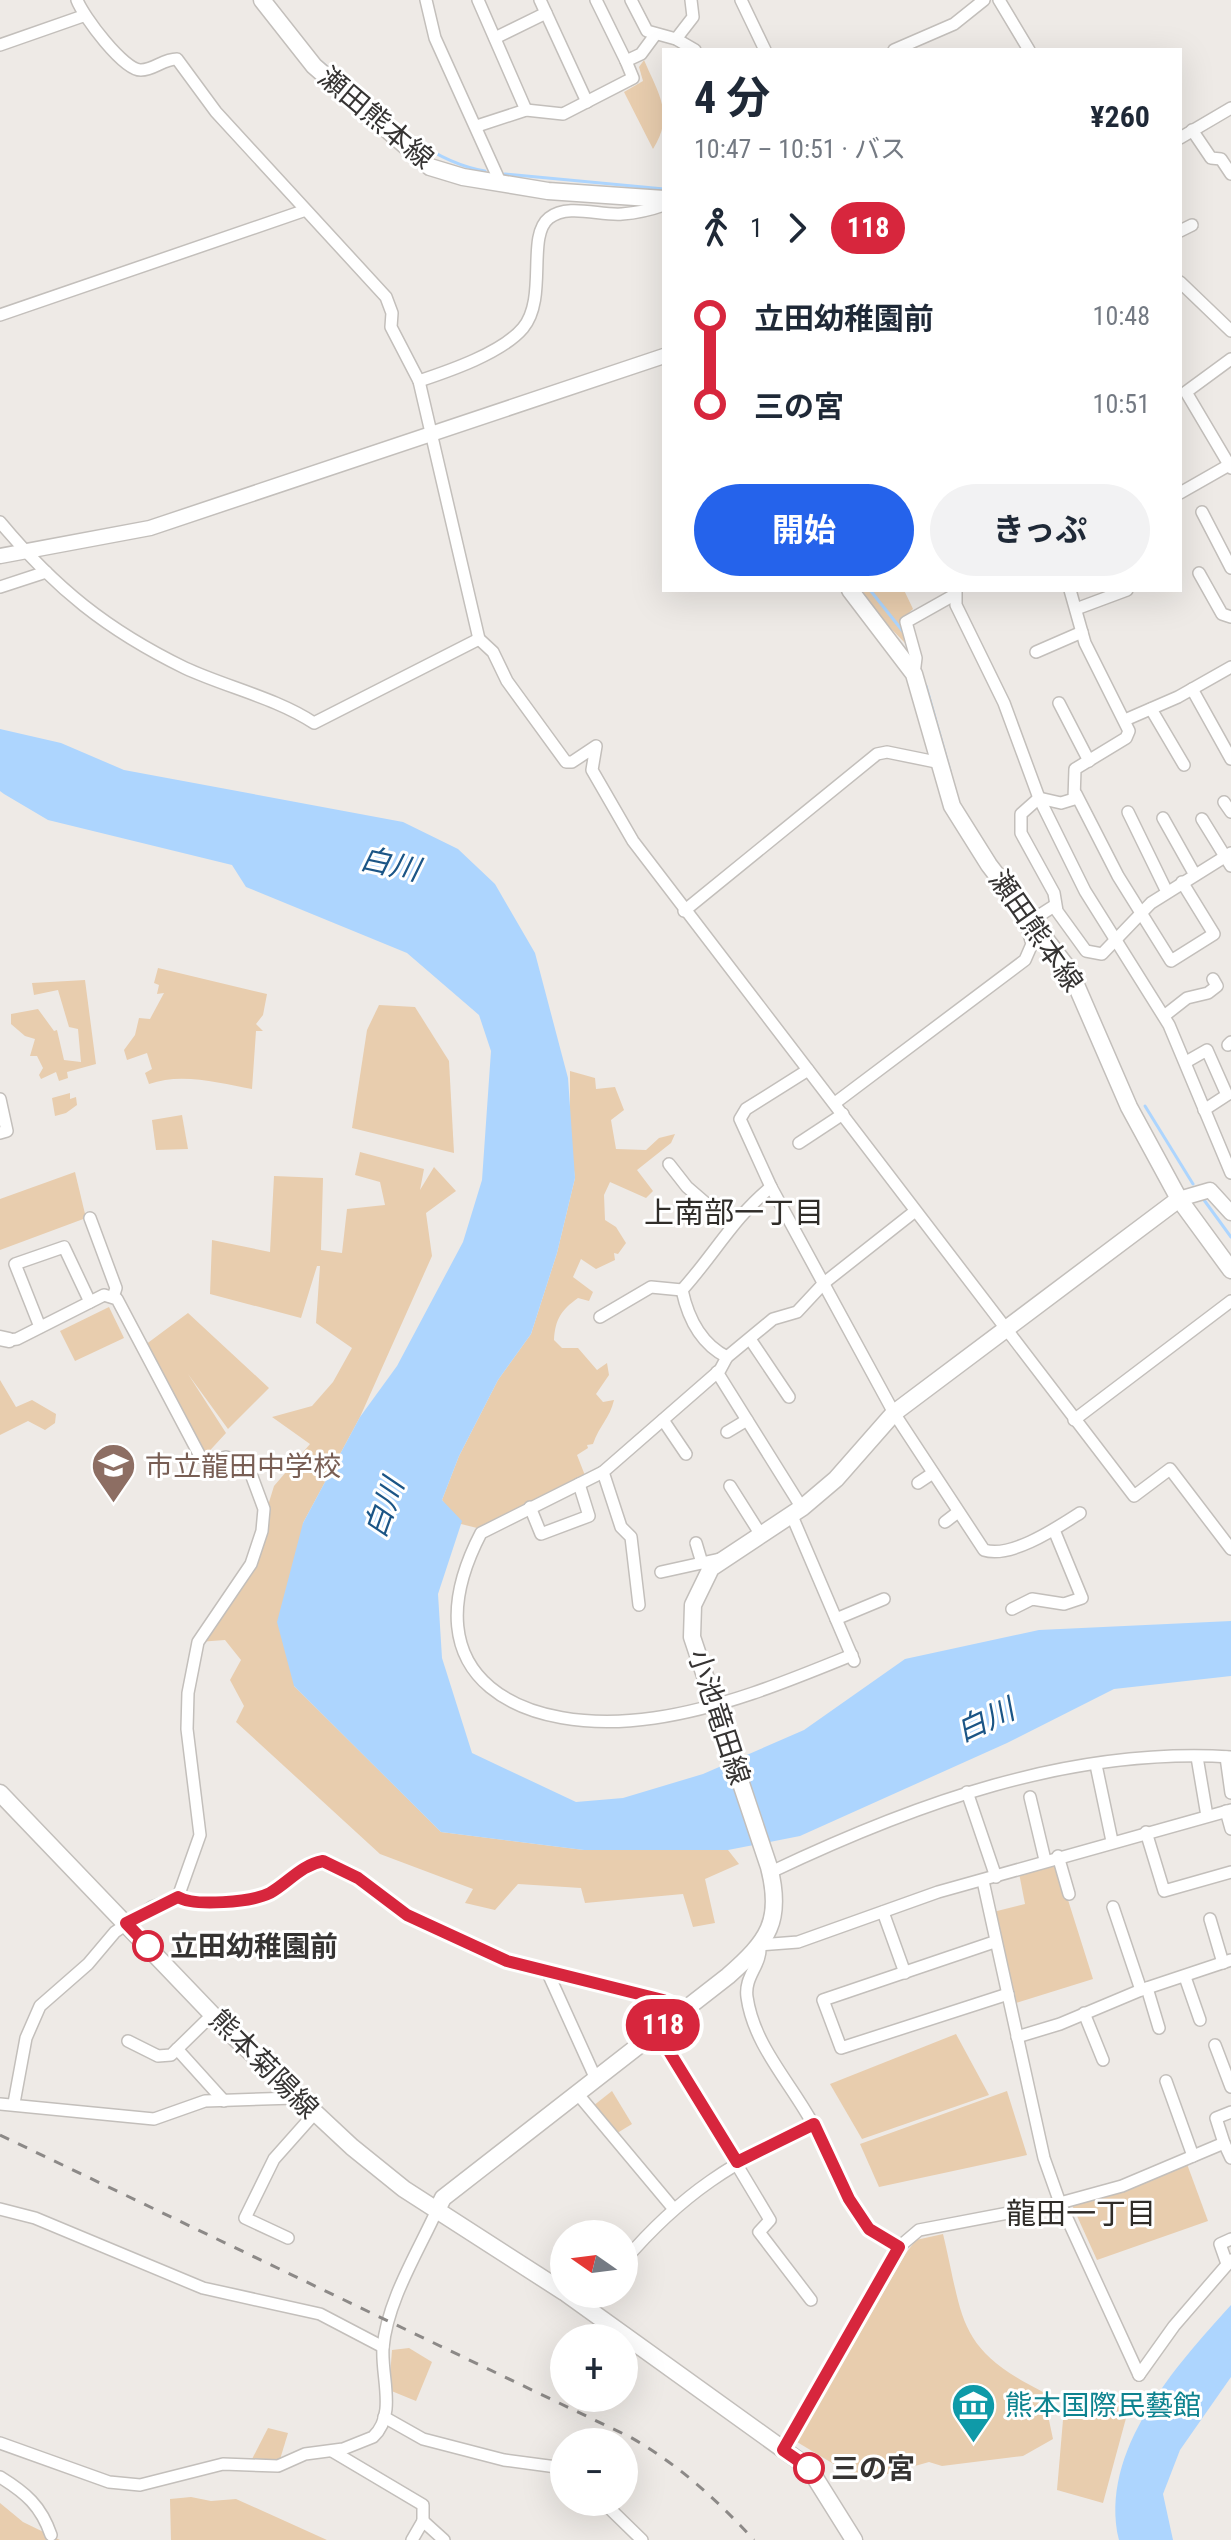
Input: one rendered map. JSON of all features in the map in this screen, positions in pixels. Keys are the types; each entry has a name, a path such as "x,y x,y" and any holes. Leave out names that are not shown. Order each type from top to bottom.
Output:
{"main road":[{"name":"瀬田熊本線","path":"262,0 314,66 430,167 501,184 662,202"},
{"name":"瀬田熊本線","path":"852,592 914,674 952,806 989,865 1070,971 1129,1107 1179,1199 1231,1270"},
{"name":"小池竜田線","path":"437,2210 443,2198 684,2009 760,1945 772,1925 776,1907 766,1854 695,1650 691,1623 698,1590 711,1568 797,1512 836,1479 894,1413 1179,1199"},
{"name":"熊本菊陽線","path":"0,1793 295,2098 393,2180 550,2283"},
{"name":"熊本菊陽線","path":"601,2308 809,2468 854,2540"}],"street":[{"path":"77,0 83,16 131,68 143,70 167,59 177,59 216,112 254,151 303,211 386,297 392,313 391,327 419,381 479,639 493,652 507,681 566,762 572,762 596,746 592,770 633,841 1134,1496 1170,1469 1231,1549"},
{"path":"426,0 435,38 501,184"},
{"path":"478,0 526,110"},
{"path":"540,0 587,102"},
{"path":"477,126 526,110 563,114 633,78 596,0"},
{"path":"631,0 644,26 655,35 676,39 692,48"},
{"path":"676,39 693,17 691,0"},
{"path":"741,0 764,48"},
{"path":"899,48 954,24 984,0"},
{"path":"999,0 1028,48"},
{"path":"495,38 546,13"},
{"path":"0,45 83,16"},
{"path":"626,61 641,54 655,35"},
{"path":"1182,137 1231,108"},
{"path":"1192,130 1211,158 1221,159 1231,174"},
{"path":"419,381 455,369 522,328 537,302 540,233 547,219 559,212 619,214 662,203"},
{"path":"0,315 303,211"},
{"path":"1182,284 1231,331"},
{"path":"0,556 150,528 662,357"},
{"path":"1182,492 1230,466 1186,392 1231,359"},
{"path":"1202,512 1231,568"},
{"path":"0,522 25,551 89,613 184,667 314,723 479,639"},
{"path":"0,587 46,572"},
{"path":"1199,573 1222,614 1231,617"},
{"path":"1071,592 1082,632 1129,731 1126,738 1072,772 1076,794 1139,912 1171,961 1214,934 1182,882"},
{"path":"1076,609 1122,592"},
{"path":"914,674 916,658 905,625 955,593 1004,703 1039,798 1085,891 1164,1016 1231,1173"},
{"path":"1036,652 1082,632"},
{"path":"1125,720 1231,667"},
{"path":"1192,689 1231,759"},
{"path":"1059,703 1089,761"},
{"path":"1151,709 1184,765"},
{"path":"684,911 877,754 887,752 941,763"},
{"path":"835,1103 1025,960 1032,944 1026,924 1054,906 1056,897 1028,849 1020,827 1024,809 1039,798 1064,803 1076,794"},
{"path":"1128,812 1167,892"},
{"path":"1163,818 1195,875"},
{"path":"1054,906 1090,954 1106,952 1139,912 1182,882 1229,858 1202,819"},
{"path":"1164,1016 1187,998 1208,993 1217,985"},
{"path":"1186,1062 1207,1050 1227,1095 1204,1110"},
{"path":"808,1070 741,1114 771,1187 894,1413 981,1547 989,1552 1018,1546 1054,1530 1080,1513"},
{"path":"0,1099 7,1131 0,1133"},
{"path":"799,1143 843,1114"},
{"path":"669,1164 687,1187 731,1225"},
{"path":"682,1290 703,1268 731,1225 771,1187"},
{"path":"1179,1199 1210,1190 1231,1213"},
{"path":"717,1372 797,1512 853,1658 774,1687 651,1718 565,1717 519,1704 482,1681 466,1660 456,1636 456,1611 461,1586 481,1533 603,1472 717,1372 727,1357 773,1319 797,1312 824,1283 914,1212"},
{"path":"14,2103 26,2038 40,2006 88,1964 126,1923 178,1897 200,1835 187,1729 194,1657 198,1642 251,1564 262,1531 264,1509 251,1474 237,1460 226,1457 208,1462 200,1456 113,1297 116,1288 90,1218"},
{"path":"40,1327 15,1264 64,1247 90,1302"},
{"path":"600,1317 651,1287 682,1290"},
{"path":"682,1290 701,1337 711,1348 727,1357"},
{"path":"4,1339 40,1327 104,1295 113,1297"},
{"path":"1074,1420 1231,1301"},
{"path":"750,1339 789,1397"},
{"path":"663,1420 686,1454"},
{"path":"727,1432 747,1420"},
{"path":"603,1472 621,1527 631,1537 639,1605"},
{"path":"918,1483 933,1473"},
{"path":"530,1507 541,1534 589,1516 579,1484"},
{"path":"730,1486 761,1535"},
{"path":"945,1522 958,1512"},
{"path":"1012,1609 1032,1599 1064,1604 1082,1598 1054,1530"},
{"path":"696,1543 702,1563"},
{"path":"661,1572 724,1558"},
{"path":"836,1619 884,1599"},
{"path":"1197,1757 1207,1816"},
{"path":"771,1872 867,1827 967,1792 1096,1765 1228,1757 1231,1793"},
{"path":"1096,1765 1112,1841"},
{"path":"967,1792 996,1877"},
{"path":"1030,1797 1045,1860"},
{"path":"899,2247 869,2229 849,2199 814,2124 775,2069 747,2000 746,1983 761,1956 760,1945 798,1942 1045,1860 1207,1816 1229,1811 1231,1829"},
{"path":"1146,1832 1164,1891 1231,1872"},
{"path":"1058,1856 1069,1894"},
{"path":"178,1897 185,1902 248,1899 268,1894 314,1862 329,1862 407,1915 507,1961 663,2000 684,2009"},
{"path":"983,1881 1044,2158 1060,2203 1139,2375 1174,2326 1229,2262 1220,2244 1231,2239"},
{"path":"1113,1907 1159,2028"},
{"path":"883,1912 905,1973"},
{"path":"1017,2037 1144,1989 1227,1962 1210,1919"},
{"path":"994,1942 823,2000 841,2048 1008,1994"},
{"path":"547,1971 595,2077"},
{"path":"1185,1977 1200,2020"},
{"path":"1084,2013 1103,2060"},
{"path":"128,2041 163,2057 177,2049 213,2014"},
{"path":"656,2030 770,2220 759,2232 811,2300"},
{"path":"1215,2045 1230,2083"},
{"path":"177,2049 224,2101"},
{"path":"1166,2081 1193,2156"},
{"path":"576,2092 673,2208"},
{"path":"0,2104 154,2119 205,2101 295,2098"},
{"path":"1231,2112 1216,2118 1231,2158"},
{"path":"288,2238 245,2218 274,2159 314,2114"},
{"path":"638,2246 673,2208 737,2162 814,2124"},
{"path":"783,2450 899,2247 919,2230 1060,2203 1122,2186 1224,2143"},
{"path":"0,2209 35,2218 203,2288 320,2314 383,2347"},
{"path":"0,2443 109,2482 140,2485 223,2464 278,2466 305,2454 332,2451 376,2435 384,2417 383,2347 401,2289 437,2210"},
{"path":"384,2417 423,2439 504,2460 550,2466"},
{"path":"332,2451 423,2505 423,2521 412,2540"},
{"path":"0,2477 27,2494 39,2507 51,2535"},
{"path":"617,2516 642,2540"},
{"path":"423,2521 444,2540"}],"shaded area":[{"path":"644,60 662,104 662,129 653,149 624,92 643,81 639,67"},
{"path":"863,592 905,592 913,609 902,619 905,643 874,611"},
{"path":"158,968 267,994 263,1015 256,1024 263,1031 256,1031 252,1089 187,1079 149,1084 145,1073 152,1069 147,1053 127,1060 124,1050 135,1035 139,1018 150,1019 164,993 157,994 159,985 154,983"},
{"path":"85,980 96,1064 67,1072 68,1078 59,1081 56,1072 41,1079 39,1075 43,1068 37,1056 30,1056 35,1039 25,1036 11,1024 11,1014 38,1009 54,1031 57,1030 64,1060 81,1062 78,1029 69,1027 58,990 34,995 32,983"},
{"path":"379,1005 415,1007 449,1061 454,1153 352,1128 367,1030"},
{"path":"570,1071 595,1078 596,1089 615,1087 624,1110 611,1120 616,1149 646,1150 659,1138 675,1134 671,1143 637,1170 653,1191 646,1198 610,1182 604,1195 605,1220 616,1227 626,1243 618,1254 614,1253 615,1260 596,1269 581,1259 573,1277 593,1292 589,1301 578,1298 567,1307 556,1327 554,1340 562,1348 578,1348 597,1370 607,1363 609,1375 596,1394 603,1402 614,1400 593,1444 587,1445 588,1448 577,1455 586,1478 477,1528 461,1524 442,1500 459,1456 498,1380 531,1334 557,1253 575,1178 570,1140"},
{"path":"70,1093 70,1099 76,1097 77,1105 55,1116 52,1098"},
{"path":"182,1115 188,1149 156,1150 152,1120"},
{"path":"360,1152 424,1169 420,1190 434,1167 456,1191 426,1213 432,1256 360,1417 303,1523 294,1686 441,1832 584,1850 728,1850 739,1864 705,1879 715,1923 693,1927 683,1894 585,1903 581,1888 518,1884 495,1910 465,1903 473,1889 380,1854 236,1722 244,1706 230,1680 241,1660 225,1640 198,1642 250,1564 274,1486 310,1444 272,1417 312,1406 333,1382 352,1348 316,1323 320,1266 317,1266 301,1318 210,1294 212,1240 270,1252 274,1176 323,1178 321,1250 342,1253 347,1209 385,1205 380,1182 355,1175"},
{"path":"75,1172 86,1218 0,1250 0,1199"},
{"path":"109,1307 124,1338 75,1361 60,1331"},
{"path":"188,1313 269,1388 228,1429 188,1374 226,1433 203,1458 141,1348"},
{"path":"0,1380 16,1407 32,1400 56,1414 55,1423 45,1430 28,1421 0,1435"},
{"path":"1056,1862 1093,1979 1016,2003 993,1912 1025,1904 1019,1873"},
{"path":"956,2034 989,2095 862,2139 830,2084"},
{"path":"612,2091 632,2124 614,2135 593,2106"},
{"path":"1007,2091 1027,2155 879,2187 860,2144"},
{"path":"1187,2164 1208,2221 1097,2260 1072,2205"},
{"path":"943,2234 968,2329 994,2361 1043,2392 1053,2439 1023,2456 942,2466 929,2462 873,2478 847,2472 797,2442 906,2253 916,2240"},
{"path":"409,2348 432,2362 416,2401 389,2390 392,2350"},
{"path":"1132,2396 1103,2503 1057,2490 1063,2420"},
{"path":"268,2428 288,2433 278,2466 249,2465"},
{"path":"191,2497 211,2501 236,2499 327,2540 171,2540 170,2499"},
{"path":"0,2503 23,2522 60,2540 0,2540"}],"water":[{"name":"白川","path":"0,729 61,743 124,770 403,822 458,849 495,884 535,953 568,1078 575,1178 557,1253 531,1334 498,1380 459,1456 442,1500 462,1521 438,1594 442,1658 472,1753 576,1802 623,1798 703,1774 804,1730 905,1659 1039,1630 1231,1621 1231,1676 1114,1689 1007,1743 800,1836 728,1850 584,1850 441,1832 294,1686 277,1622 303,1523 360,1417 397,1366 463,1242 482,1180 491,1051 479,1015 407,953 246,887 232,865 48,820 4,794 0,791"},
{"path":"1231,2305 1231,2377 1180,2450 1163,2494 1173,2540 1119,2540 1116,2507 1120,2474 1131,2443 1146,2412 1166,2383"}],"waterway":[{"path":"320,61 417,142 461,165 485,171"},
{"path":"505,174 662,189"},
{"path":"872,592 905,634"},
{"path":"926,686 950,771"},
{"path":"1145,1106 1193,1184"},
{"path":"1204,1200 1231,1237"}],"railway":[{"path":"0,2135 630,2437 696,2484 754,2540"}],"bus line":[{"name":"118","path":"148,1946 126,1923 152,1907 178,1897 185,1902 235,1901 268,1894 305,1867 323,1861 358,1878 407,1915 507,1961 663,2000 684,2009 656,2030 737,2162 814,2124 849,2199 869,2229 899,2247 783,2450 809,2468"}],"place":[{"name":"市立龍田中学校","path":"114,1505"},
{"name":"立田幼稚園前","path":"148,1946"},
{"name":"熊本国際民藝館","path":"974,2444"},
{"name":"三の宮","path":"809,2468"}],"district":[{"name":"上南部一丁目","path":"734,1212"},
{"name":"龍田一丁目","path":"1081,2213"}]}
